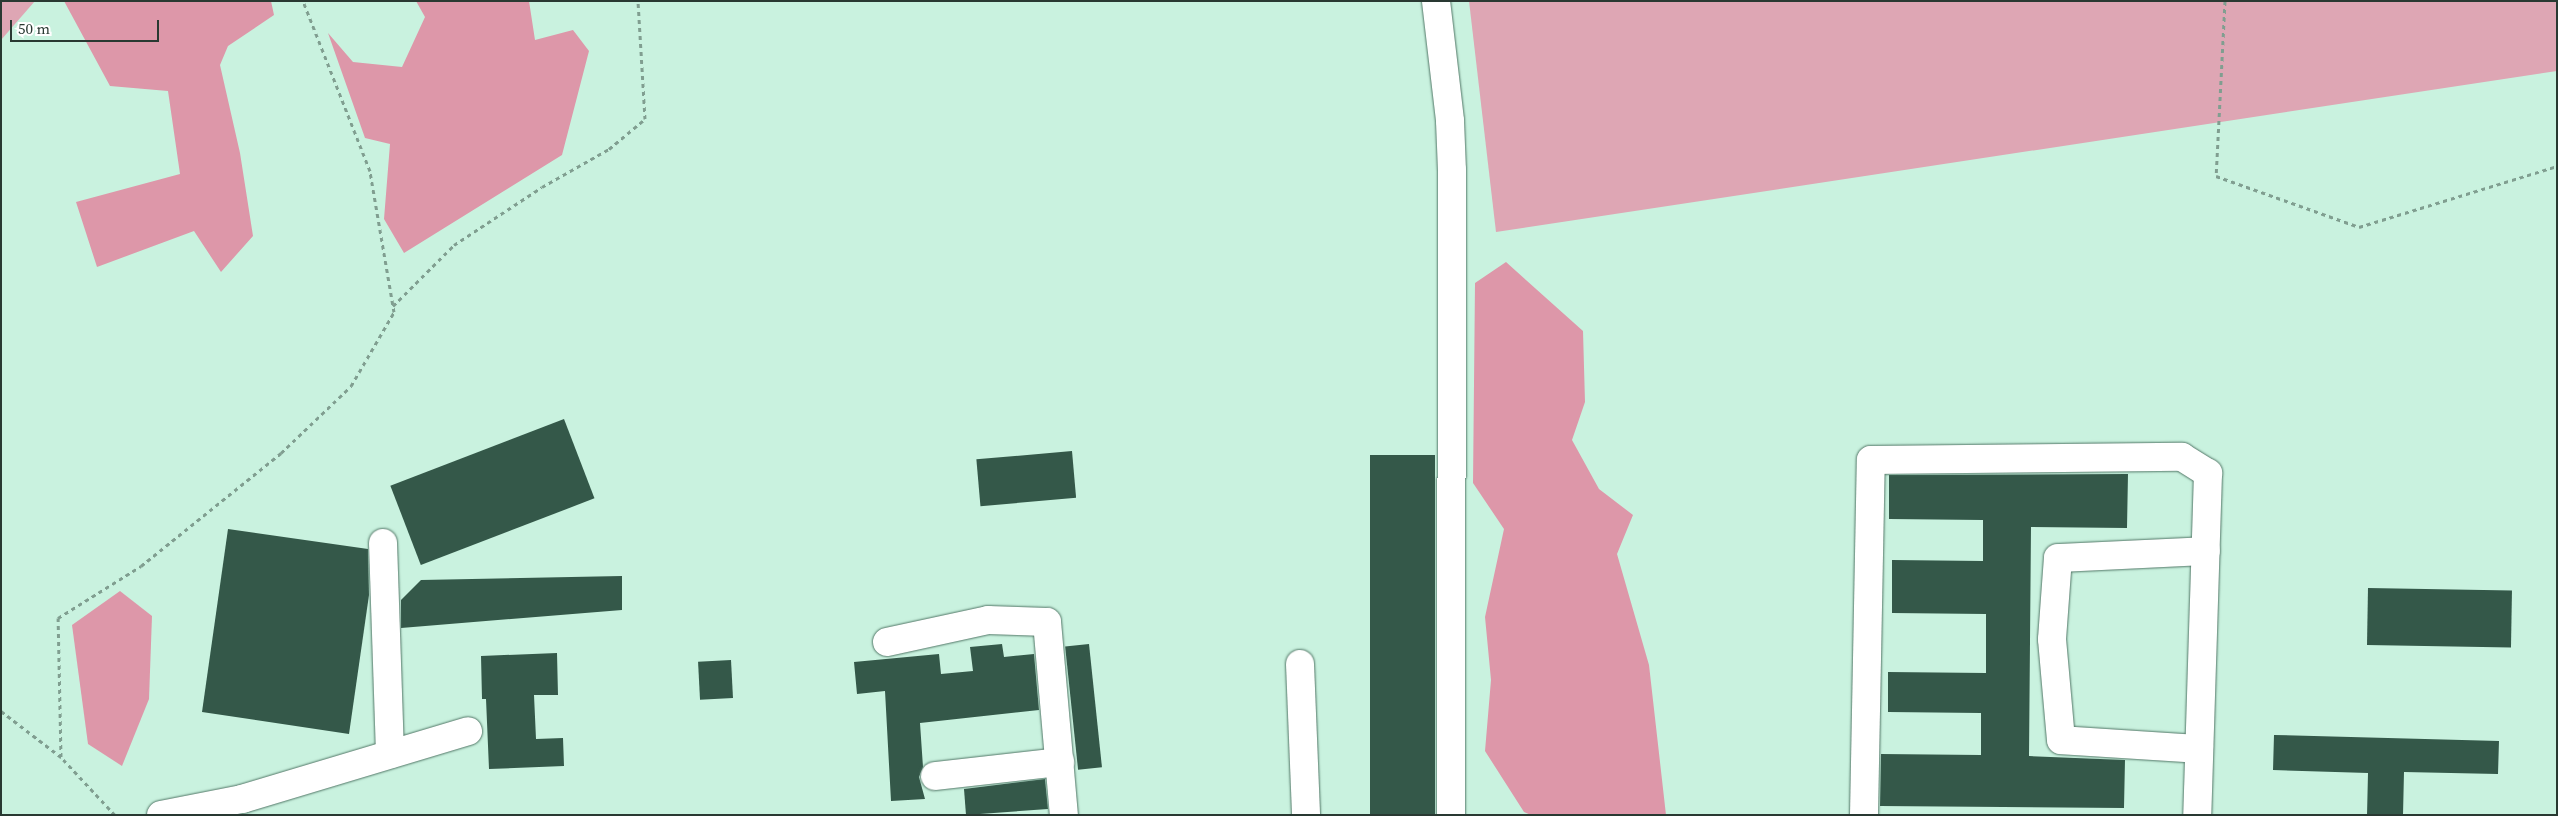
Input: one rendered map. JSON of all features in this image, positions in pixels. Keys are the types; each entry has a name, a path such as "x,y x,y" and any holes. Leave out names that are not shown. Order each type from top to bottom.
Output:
{"street":[{"path":"1436,1 1450,121 1452,170 1451,815"},
{"path":"1864,815 1871,460 2182,457 2208,473 2196,815"},
{"path":"383,543 390,754"},
{"path":"2199,749 2061,740 2052,639 2058,558 2206,551"},
{"path":"887,642 988,620 1047,622 1064,815"},
{"path":"1300,664 1306,815"},
{"path":"161,815 242,799 468,731"},
{"path":"935,776 1060,762"}],"path":[{"path":"61,756 58,618 141,566 288,446 351,386 394,312 370,171 303,1"},
{"path":"393,306 454,245 542,186 609,149 645,118 638,1"},
{"path":"2226,1 2216,176 2359,227 2557,166"},
{"path":"1,711 61,756 115,815"}],"shaded area":[{"path":"1,1 35,1 1,40"},
{"path":"64,1 271,1 274,15 228,46 220,65 240,153 253,236 221,272 194,231 97,267 76,202 180,174 168,91 110,86"},
{"path":"416,1 529,1 535,40 573,30 589,51 562,155 404,253 384,219 390,144 365,138 328,33 353,62 402,67 425,17"},
{"path":"1469,1 2557,1 2557,71 1496,232"},
{"path":"1506,262 1583,331 1585,402 1572,440 1599,489 1633,515 1617,554 1649,665 1666,815 1531,815 1524,812 1485,751 1491,680 1485,617 1504,529 1473,483 1475,283"},
{"path":"120,591 152,616 149,699 122,766 88,744 72,625"}],"building":[{"path":"564,419 594,498 421,565 390,486"},
{"path":"1072,451 1076,498 980,506 976,459"},
{"path":"1370,455 1435,455 1435,815 1370,815"},
{"path":"2128,474 2127,528 2031,527 2029,756 2125,760 2124,808 1880,806 1881,754 1981,755 1981,713 1888,712 1888,672 1986,673 1986,614 1892,613 1892,560 1983,561 1983,520 1889,519 1889,475"},
{"path":"228,529 368,549 369,595 349,734 202,712"},
{"path":"622,576 622,610 401,628 401,600 421,580"},
{"path":"2368,588 2512,591 2511,648 2367,645"},
{"path":"1002,644 1004,657 1034,654 1039,710 920,723 923,767 919,777 925,799 891,801 885,691 857,694 854,662 939,654 941,674 973,671 970,647"},
{"path":"1089,644 1102,767 1078,770 1065,647"},
{"path":"557,653 558,695 534,695 536,739 563,738 564,766 489,769 486,699 482,699 481,656"},
{"path":"731,660 733,698 700,700 698,662"},
{"path":"2274,735 2499,741 2498,774 2404,772 2403,815 2367,815 2368,773 2273,770"},
{"path":"1045,779 1048,809 966,815 964,789"}]}
